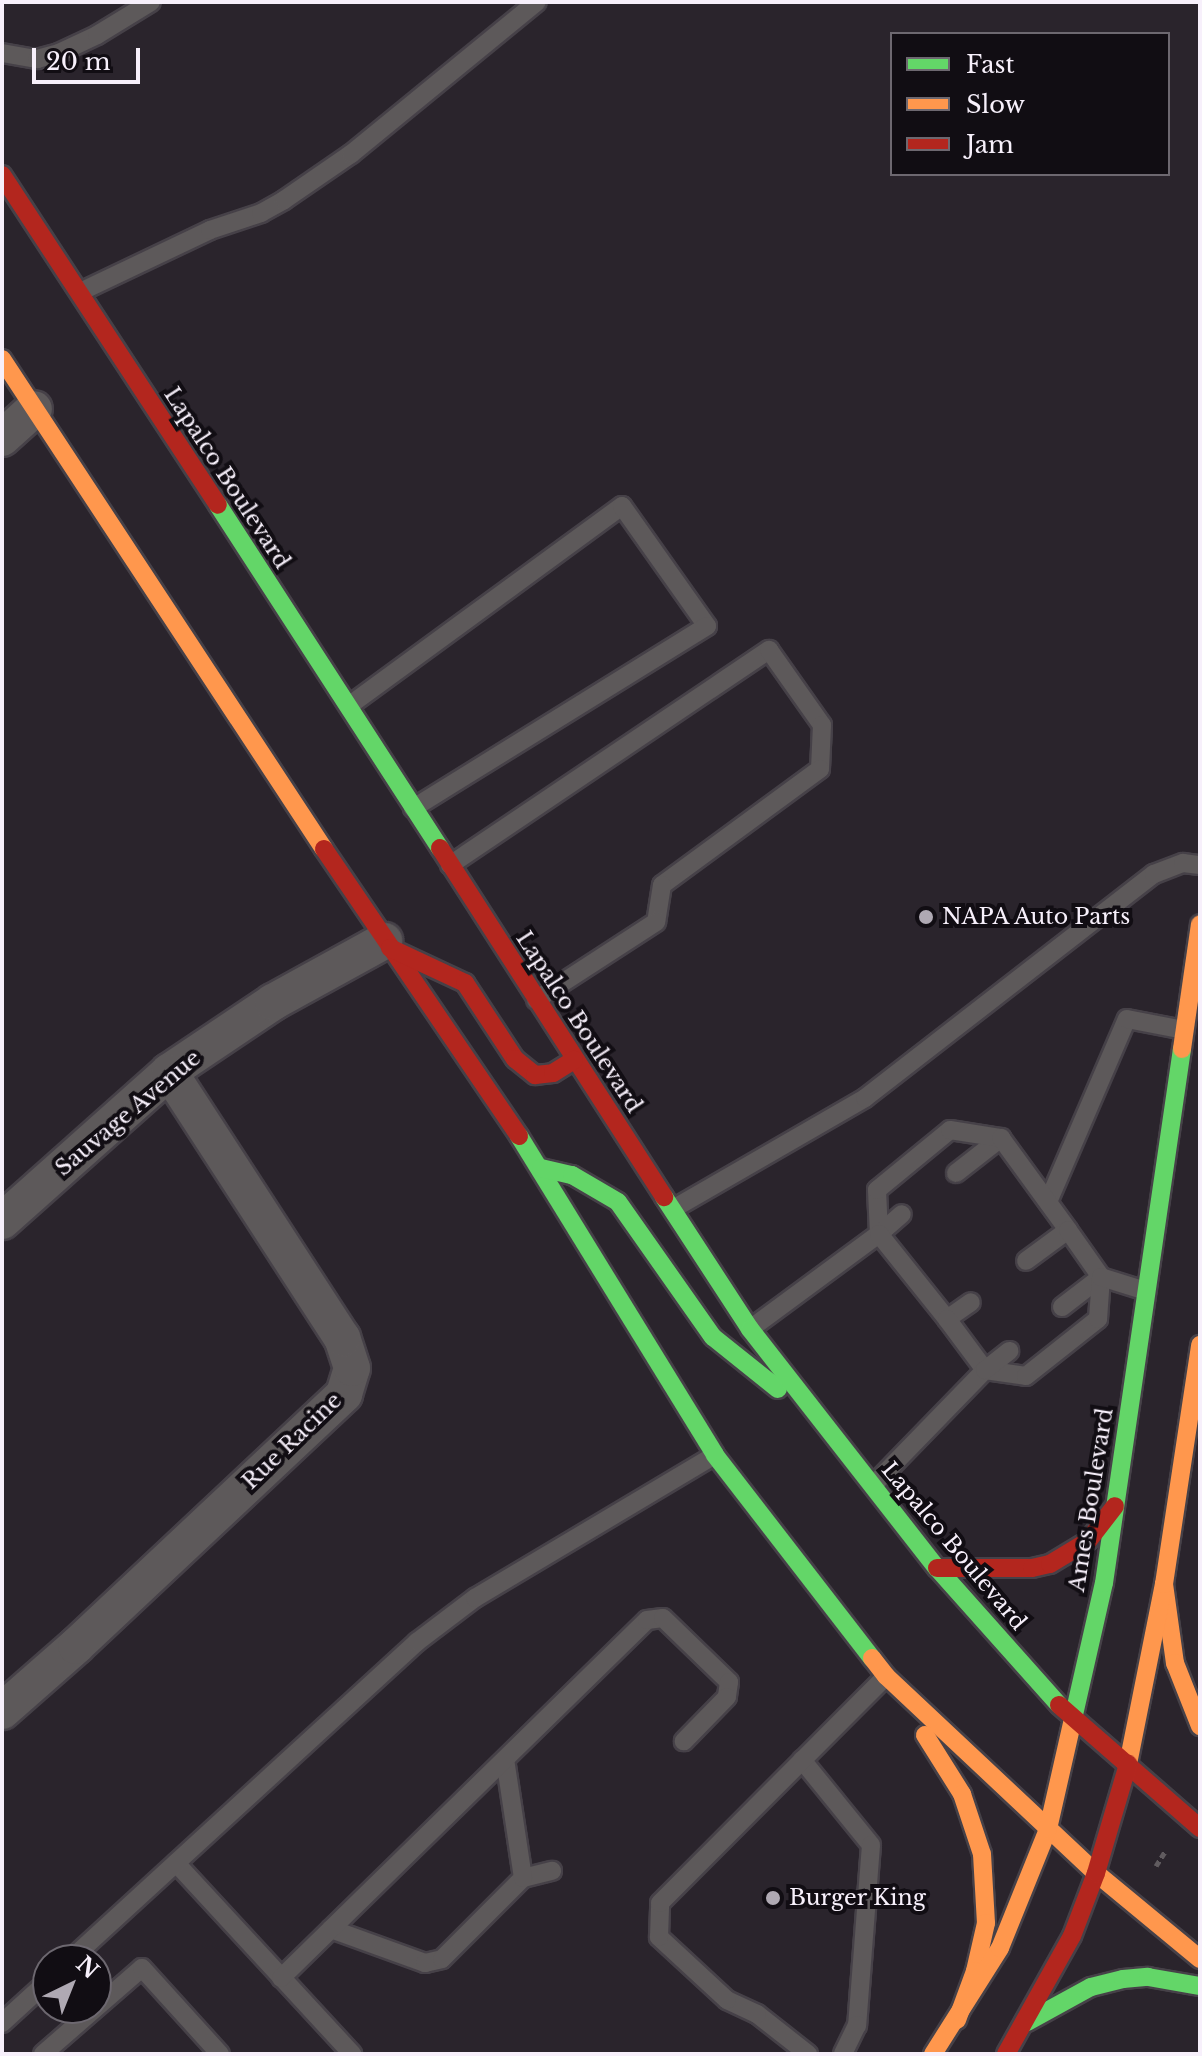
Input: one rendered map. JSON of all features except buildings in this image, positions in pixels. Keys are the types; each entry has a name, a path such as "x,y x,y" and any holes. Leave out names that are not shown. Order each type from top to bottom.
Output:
{"main road":[{"name":"Lapalco Boulevard","path":"2,175 77,294 350,705 574,1060 750,1329 937,1568 1073,1720 1200,1828"},
{"path":"2,359 386,944 541,1168 715,1455 886,1676 962,1794 982,1854 986,1923 975,1971 957,2020"},
{"name":"Ames Boulevard","path":"933,2054 1000,1948 1048,1829 1104,1583 1200,924"},
{"path":"386,944 465,983 515,1059 535,1075 553,1073 574,1060"},
{"path":"541,1168 572,1175 618,1202 713,1337 821,1421"},
{"path":"1006,2054 1027,2022 1072,1936 1096,1873 1127,1769 1164,1584 1200,1345"},
{"path":"937,1568 1032,1568 1050,1564 1088,1541 1115,1506"},
{"path":"1164,1584 1175,1663 1200,1726"},
{"path":"886,1676 1096,1873 1200,1959"},
{"path":"1027,2022 1091,1987 1123,1979 1148,1977 1200,1986"}],"street":[{"path":"2,438 34,409"},
{"name":"Sauvage Avenue","path":"2,1221 169,1072 273,1002 386,944"},
{"name":"Rue Racine","path":"2,1711 76,1646 344,1394 352,1368 342,1338 169,1072"}],"lane":[{"path":"2,53 37,59 59,53 97,35 151,2"},
{"path":"77,294 210,230 261,213 284,200 351,154 537,2"},
{"path":"350,705 622,506 707,626 413,808"},
{"path":"450,865 769,650 822,725 820,769 662,885 656,922 536,1000"},
{"path":"673,1209 865,1098 1154,874 1183,863 1200,865"},
{"path":"1048,1202 1127,1019 1184,1030"},
{"path":"1101,1277 1098,1319 1026,1376 985,1370 879,1234 877,1190 950,1130 1001,1138 1101,1277 1146,1291"},
{"path":"956,1173 1001,1138"},
{"path":"750,1329 902,1214"},
{"path":"1026,1261 1068,1230"},
{"path":"1062,1307 1101,1277"},
{"path":"947,1319 971,1302"},
{"path":"872,1486 985,1370 1009,1351"},
{"path":"87,1944 417,1642 475,1598 715,1455"},
{"path":"281,1978 647,1620 663,1618 729,1682 727,1697 684,1741"},
{"path":"808,2054 757,2014 727,2000 659,1937 660,1903 886,1676"},
{"path":"505,1759 523,1878"},
{"path":"802,1760 871,1845 857,2025 843,2054"},
{"path":"176,1863 352,2054"},
{"path":"331,1929 425,1963 442,1959 523,1878 552,1871"},
{"path":"43,2054 142,1968 220,2054"},
{"path":"2,2023 32,1996"}],"traffic: fast":[{"path":"218,505 440,848"},
{"path":"1073,1719 1104,1583 1182,1049"},
{"path":"519,1136 715,1455 872,1658"},
{"path":"541,1168 572,1175 618,1202 713,1337 778,1389"},
{"path":"664,1197 750,1329 937,1568 1059,1705"},
{"path":"1027,2022 1091,1987 1123,1979 1148,1977 1200,1986"}],"traffic: slow":[{"path":"2,359 324,849"},
{"path":"1182,1049 1200,924"},
{"path":"1128,1764 1164,1584 1200,1345"},
{"path":"1164,1584 1175,1663 1200,1726"},
{"path":"872,1658 886,1676 1096,1873 1200,1959"},
{"path":"933,2054 1000,1948 1048,1829 1073,1719"},
{"path":"925,1735 962,1794 982,1854 986,1923 975,1971 957,2020"}],"traffic: jam":[{"path":"2,175 218,505"},
{"path":"440,848 664,1197"},
{"path":"324,849 519,1136"},
{"path":"390,948 465,983 515,1059 535,1075 553,1073 574,1060"},
{"path":"937,1568 1032,1568 1050,1564 1088,1541 1115,1506"},
{"path":"1059,1705 1200,1828"},
{"path":"1006,2054 1072,1936 1096,1873 1128,1764"}],"place":[{"name":"NAPA Auto Parts","path":"926,917"},
{"name":"Burger King","path":"773,1898"}]}
